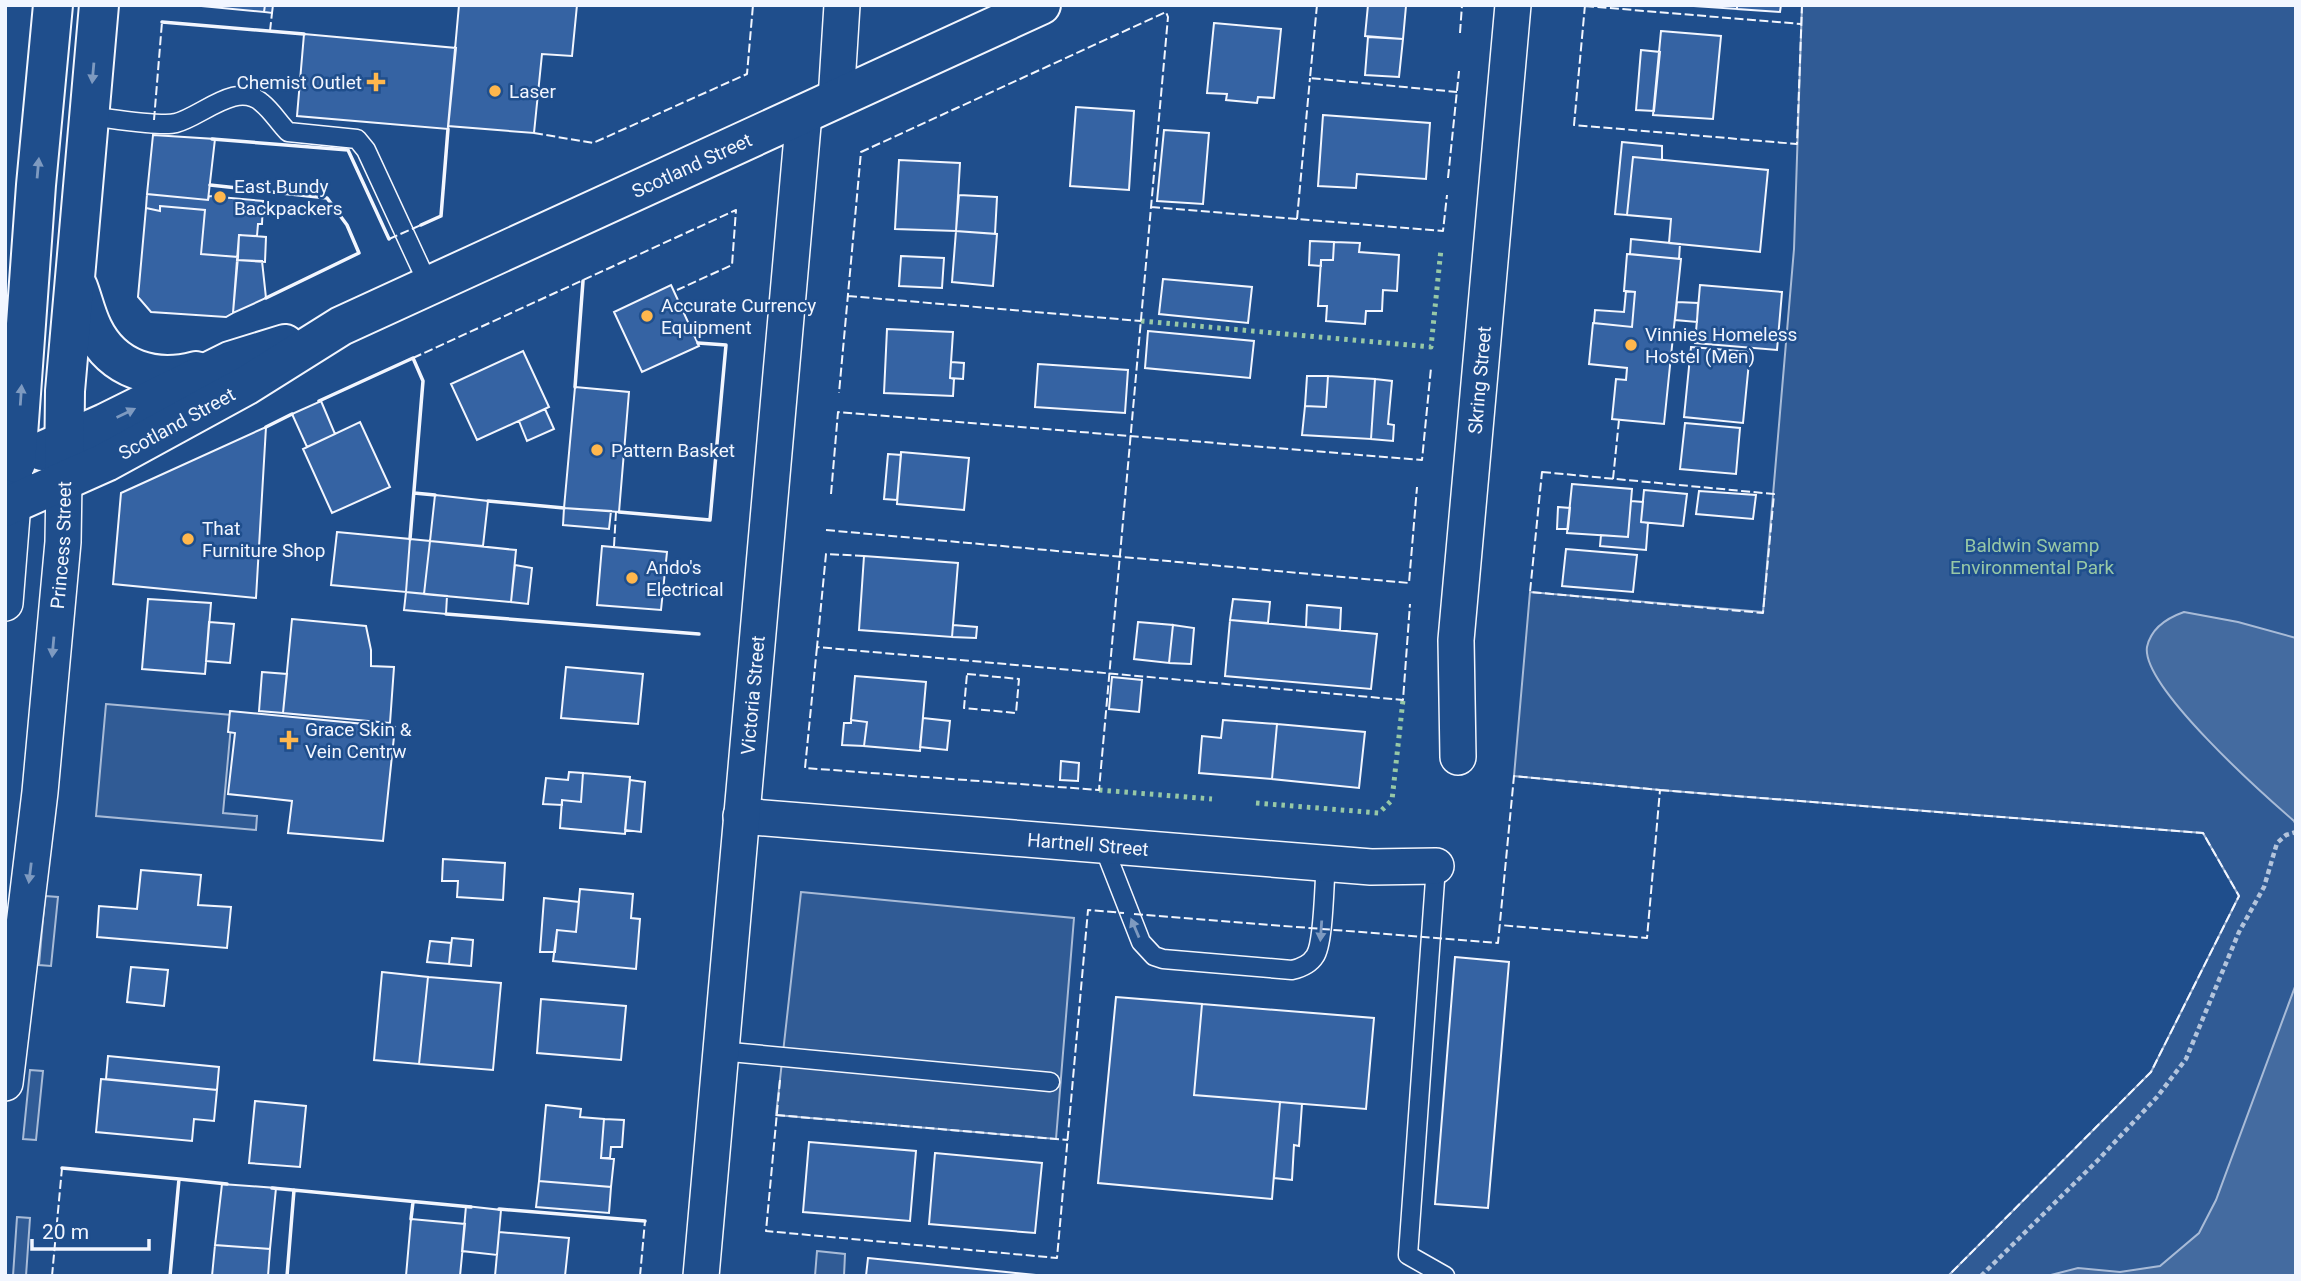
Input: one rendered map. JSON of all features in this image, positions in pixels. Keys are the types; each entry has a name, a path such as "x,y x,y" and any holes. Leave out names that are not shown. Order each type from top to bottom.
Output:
{"street":[{"path":"5,603 10,465 53,5"},
{"name":"Princess Street","path":"5,1083 40,792 63,542 64,442 74,275 99,5"},
{"name":"Victoria Street","path":"701,1276 741,816 820,107 842,5"},
{"name":"Scotland Street","path":"10,465 64,442 230,361 341,326 1041,5"},
{"name":"Skring Street","path":"1458,757 1456,639 1513,5"},
{"path":"74,275 93,329 122,363 156,376 178,376 230,361"},
{"path":"5,357 29,284"},
{"name":"Scotland Street","path":"9,505 106,462 247,385 341,326"},
{"name":"Hartnell Street","path":"741,816 1371,867 1436,866"}],"lane":[{"path":"89,116 176,124 226,100 252,98 262,103 288,132 357,139 366,150 429,286"},
{"path":"1103,845 1141,942 1154,956 1292,970 1310,962 1320,947 1326,863"},
{"path":"1436,866 1408,1255 1446,1276"},
{"path":"720,1051 1050,1082"}],"path":[{"path":"1981,1276 2098,1160 2157,1097 2186,1059 2239,932 2264,887 2277,843 2281,838 2295,832"}],"shaded area":[{"name":"Baldwin Swamp Environmental Park","path":"1802,5 2296,5 2296,1276 1948,1276 2151,1072 2239,896 2203,833 1514,776 1530,592 1763,612 1794,249"},
{"path":"2184,612 2238,622 2296,638 2296,825 2207,739 2163,687 2150,665 2147,647 2152,634 2166,621"},
{"path":"106,704 232,715 223,813 257,816 256,830 96,816"},
{"path":"801,892 1074,918 1056,1139 776,1115"},
{"path":"45,896 58,897 51,966 39,965"},
{"path":"2296,984 2296,1276 2047,1276 2078,1268 2120,1272 2160,1266 2199,1233 2216,1200"},
{"path":"30,1070 43,1071 36,1140 23,1139"},
{"path":"17,1217 30,1218 26,1276 13,1276"},
{"path":"817,1251 845,1254 844,1276 815,1276"}],"building":[{"path":"191,5 265,5 264,12"},
{"path":"265,5 273,5 272,13 264,12"},
{"name":"Laser","path":"459,5 577,5 572,56 542,54 534,133 448,126"},
{"path":"1368,5 1406,6 1403,39 1365,36"},
{"path":"1679,5 1737,5 1737,9"},
{"path":"1737,5 1781,5 1780,12 1737,9"},
{"path":"1214,23 1281,29 1274,98 1258,97 1257,103 1226,100 1227,94 1207,93"},
{"path":"1661,31 1721,36 1713,119 1653,115"},
{"name":"Chemist Outlet","path":"304,34 456,48 448,129 297,116"},
{"path":"1368,37 1403,39 1399,77 1365,75"},
{"path":"1641,50 1660,52 1654,111 1636,110"},
{"path":"1076,107 1134,111 1129,190 1070,186"},
{"path":"1323,115 1430,123 1426,179 1357,174 1356,188 1318,186"},
{"path":"1164,130 1209,133 1203,204 1157,201"},
{"path":"153,135 215,139 208,200 147,194"},
{"path":"1622,142 1662,146 1662,160 1633,157 1627,215 1615,214"},
{"path":"1633,157 1768,170 1760,252 1669,243 1671,219 1627,215"},
{"path":"899,160 960,163 956,231 895,229"},
{"path":"147,194 208,200 209,196 263,201 262,224 258,224 257,236 239,235 238,257 201,254 205,210 160,206 160,211 146,208"},
{"path":"959,195 997,197 995,234 956,231"},
{"path":"160,206 205,210 201,254 238,257 233,313 226,317 151,312 138,297 146,208 160,211"},
{"path":"956,231 997,234 993,286 952,282"},
{"path":"239,235 266,237 265,262 237,260"},
{"path":"1631,239 1680,244 1679,259 1630,254"},
{"path":"1310,241 1334,242 1333,260 1321,260 1321,266 1309,265"},
{"path":"1334,242 1360,243 1359,252 1399,255 1397,291 1383,290 1382,311 1366,311 1365,324 1326,321 1327,306 1318,306 1321,260 1333,260"},
{"name":"Vinnies Homeless Hostel (Men)","path":"1627,254 1681,259 1664,424 1612,419 1616,379 1626,380 1627,368 1589,364 1593,323 1632,327 1635,292 1624,291"},
{"path":"901,256 944,258 942,288 899,286"},
{"path":"237,260 262,261 266,298 233,313"},
{"path":"1163,279 1252,287 1248,323 1159,314"},
{"path":"671,285 699,346 642,372 614,312"},
{"path":"1700,285 1782,292 1777,350 1695,343"},
{"path":"1626,291 1635,292 1632,327 1594,323 1595,310 1624,312"},
{"path":"1677,302 1698,303 1697,322 1675,320"},
{"path":"887,329 953,332 950,378 954,379 953,396 884,393"},
{"path":"1148,331 1254,341 1250,378 1145,368"},
{"path":"1691,347 1750,352 1743,423 1684,417"},
{"path":"523,351 549,407 477,440 451,384"},
{"path":"951,362 964,363 963,379 950,378"},
{"path":"1038,364 1128,370 1125,413 1035,407"},
{"path":"1307,376 1328,376 1326,407 1305,406"},
{"path":"1328,376 1375,379 1371,439 1302,435 1305,406 1326,407"},
{"path":"1375,379 1392,381 1388,424 1394,425 1393,441 1371,439"},
{"name":"Pattern Basket","path":"575,387 629,392 619,512 564,508"},
{"path":"321,401 335,434 307,447 292,414"},
{"path":"545,409 554,429 527,441 519,421"},
{"path":"360,422 390,487 332,513 303,449"},
{"path":"1685,423 1740,428 1736,474 1680,469"},
{"name":"That Furniture Shop","path":"266,427 256,598 113,584 121,493"},
{"path":"901,452 969,458 964,510 897,504"},
{"path":"888,454 901,455 897,500 884,499"},
{"path":"1572,484 1632,489 1628,537 1567,533"},
{"path":"1644,490 1687,494 1683,526 1641,522"},
{"path":"1699,491 1756,495 1753,519 1696,514"},
{"path":"435,495 488,501 483,546 430,541"},
{"path":"1631,501 1643,502 1641,522 1648,523 1646,550 1600,546 1601,535 1628,537"},
{"path":"1558,507 1570,508 1568,529 1557,529"},
{"path":"564,508 611,511 609,529 563,525"},
{"path":"337,532 410,539 406,592 331,585"},
{"path":"410,539 430,541 424,594 406,592"},
{"path":"430,541 516,550 511,602 424,594"},
{"name":"Ando's Electrical","path":"602,546 667,552 661,610 597,605"},
{"path":"1566,549 1637,555 1633,592 1562,586"},
{"path":"864,556 958,563 952,637 859,630"},
{"path":"515,565 532,568 528,604 511,602"},
{"path":"406,592 447,596 446,614 404,610"},
{"path":"148,599 211,603 205,674 142,669"},
{"path":"1233,599 1270,602 1268,623 1230,620"},
{"path":"1307,605 1341,608 1340,630 1306,627"},
{"path":"292,619 366,626 371,666 394,667 390,723 283,713"},
{"path":"1230,620 1377,634 1371,689 1225,676"},
{"path":"209,622 234,624 230,663 206,661"},
{"path":"1138,622 1173,625 1169,663 1134,659"},
{"path":"953,625 977,627 976,638 952,637"},
{"path":"1173,625 1194,628 1191,664 1169,663"},
{"path":"566,667 643,674 638,724 561,718"},
{"path":"262,672 287,674 283,713 259,711"},
{"path":"855,676 926,682 920,751 864,746 867,722 851,720"},
{"path":"1112,677 1142,680 1139,712 1109,709"},
{"path":"230,711 395,727 383,841 288,833 292,801 228,794 235,733 228,732"},
{"path":"923,718 950,721 947,750 920,747"},
{"path":"851,720 867,722 864,746 842,745 844,723 851,723"},
{"path":"1223,720 1277,724 1272,779 1199,773 1202,736 1221,738"},
{"path":"1277,724 1365,732 1359,788 1272,779"},
{"path":"1061,761 1079,763 1078,781 1060,780"},
{"path":"569,772 583,773 581,802 562,800 562,805 543,804 546,778 568,780"},
{"path":"583,773 630,777 625,834 560,828 562,800 581,802"},
{"path":"630,780 645,782 641,832 625,830"},
{"path":"443,859 505,863 503,900 457,897 458,881 442,881"},
{"path":"141,870 201,875 198,905 231,907 227,948 97,937 99,906 137,909"},
{"path":"580,889 633,894 631,918 640,919 636,969 553,961 557,930 576,932"},
{"path":"544,898 579,902 576,932 557,930 555,952 540,952"},
{"path":"452,938 473,940 471,966 449,964"},
{"path":"430,941 451,943 449,964 427,962"},
{"path":"1455,957 1509,962 1488,1208 1435,1204"},
{"path":"131,967 168,970 164,1006 127,1002"},
{"path":"382,972 428,977 419,1064 374,1060"},
{"path":"428,977 501,983 493,1070 419,1064"},
{"path":"1116,997 1202,1004 1194,1095 1280,1102 1272,1199 1098,1183"},
{"path":"541,999 626,1006 621,1060 537,1053"},
{"path":"1202,1004 1374,1018 1366,1109 1194,1095"},
{"path":"108,1056 219,1067 217,1090 106,1079"},
{"path":"101,1079 217,1090 214,1121 194,1119 192,1141 96,1132"},
{"path":"255,1101 306,1106 300,1167 249,1163"},
{"path":"1280,1102 1302,1104 1299,1146 1294,1145 1292,1180 1274,1178"},
{"path":"546,1105 581,1109 580,1117 604,1119 601,1158 614,1159 611,1187 539,1181"},
{"path":"604,1119 624,1120 622,1147 611,1147 610,1158 601,1158"},
{"path":"809,1142 916,1151 910,1221 803,1212"},
{"path":"935,1153 1042,1163 1035,1233 929,1224"},
{"path":"539,1181 611,1187 609,1213 536,1207"},
{"path":"222,1184 276,1188 270,1249 215,1245"},
{"path":"466,1206 501,1210 497,1255 462,1251"},
{"path":"411,1219 465,1224 460,1276 406,1276"},
{"path":"499,1232 569,1238 565,1276 495,1276"},
{"path":"215,1245 270,1249 268,1276 212,1276"},
{"path":"868,1258 1046,1276 866,1276"}],"hedge":[{"path":"1141,321 1431,347 1441,249"},
{"path":"1256,803 1379,813 1392,800 1403,700"},
{"path":"1099,790 1212,799"}],"fence":[{"path":"534,133 593,143 747,74 753,5"},
{"path":"1317,5 1310,78 1457,92"},
{"path":"1460,33 1462,5"},
{"path":"1585,5 1574,125 1797,144 1802,5"},
{"path":"1585,6 1801,24"},
{"path":"817,647 805,768 1099,790 1168,17 1166,12 861,152 839,393"},
{"path":"270,31 272,13"},
{"path":"154,120 162,22"},
{"path":"1448,178 1459,71"},
{"path":"1297,219 1310,78"},
{"path":"1151,207 1443,231 1447,195"},
{"path":"413,358 736,210 732,265 677,290"},
{"path":"389,239 421,225"},
{"path":"848,296 1141,321"},
{"path":"831,494 838,412 1422,460 1431,368"},
{"path":"1613,479 1619,420"},
{"path":"1542,472 1774,494 1763,613 1530,592 1542,472"},
{"path":"826,530 1409,583 1417,487"},
{"path":"614,546 616,512"},
{"path":"864,556 826,554 817,647 1403,700 1410,604"},
{"path":"967,674 1019,679 1016,713 964,708 967,674"},
{"path":"1134,914 1498,943 1514,776 1660,790 1647,938 1500,925"},
{"path":"1660,790 2203,833 2239,896 2151,1072 1948,1276"},
{"path":"780,1080 766,1231 1057,1258 1088,910 1124,913"},
{"path":"776,1115 1068,1140"},
{"path":"52,1276 62,1168"},
{"path":"640,1276 645,1221"}],"wall":[{"path":"162,22 304,34"},
{"path":"421,225 441,216 448,129"},
{"path":"212,139 348,150 389,239"},
{"path":"210,185 327,198 347,225 359,253 266,298"},
{"path":"575,387 583,281"},
{"path":"619,512 710,520 726,345 698,343"},
{"path":"319,401 413,358 423,381 410,539"},
{"path":"266,427 292,414"},
{"path":"414,493 435,495"},
{"path":"488,501 564,508"},
{"path":"446,614 699,634"},
{"path":"62,1168 179,1179"},
{"path":"170,1276 179,1179 227,1184"},
{"path":"272,1188 471,1207"},
{"path":"287,1276 294,1190"},
{"path":"411,1219 413,1202"},
{"path":"499,1209 645,1221"}],"place":[{"name":"Chemist Outlet","path":"376,82"},
{"name":"Laser","path":"495,91"},
{"name":"East Bundy Backpackers","path":"220,197"},
{"name":"Accurate Currency Equipment","path":"647,316"},
{"name":"Vinnies Homeless Hostel (Men)","path":"1631,345"},
{"name":"Pattern Basket","path":"597,450"},
{"name":"That Furniture Shop","path":"188,539"},
{"name":"Ando's Electrical","path":"632,578"},
{"name":"Grace Skin & Vein Centrw","path":"289,740"}]}
